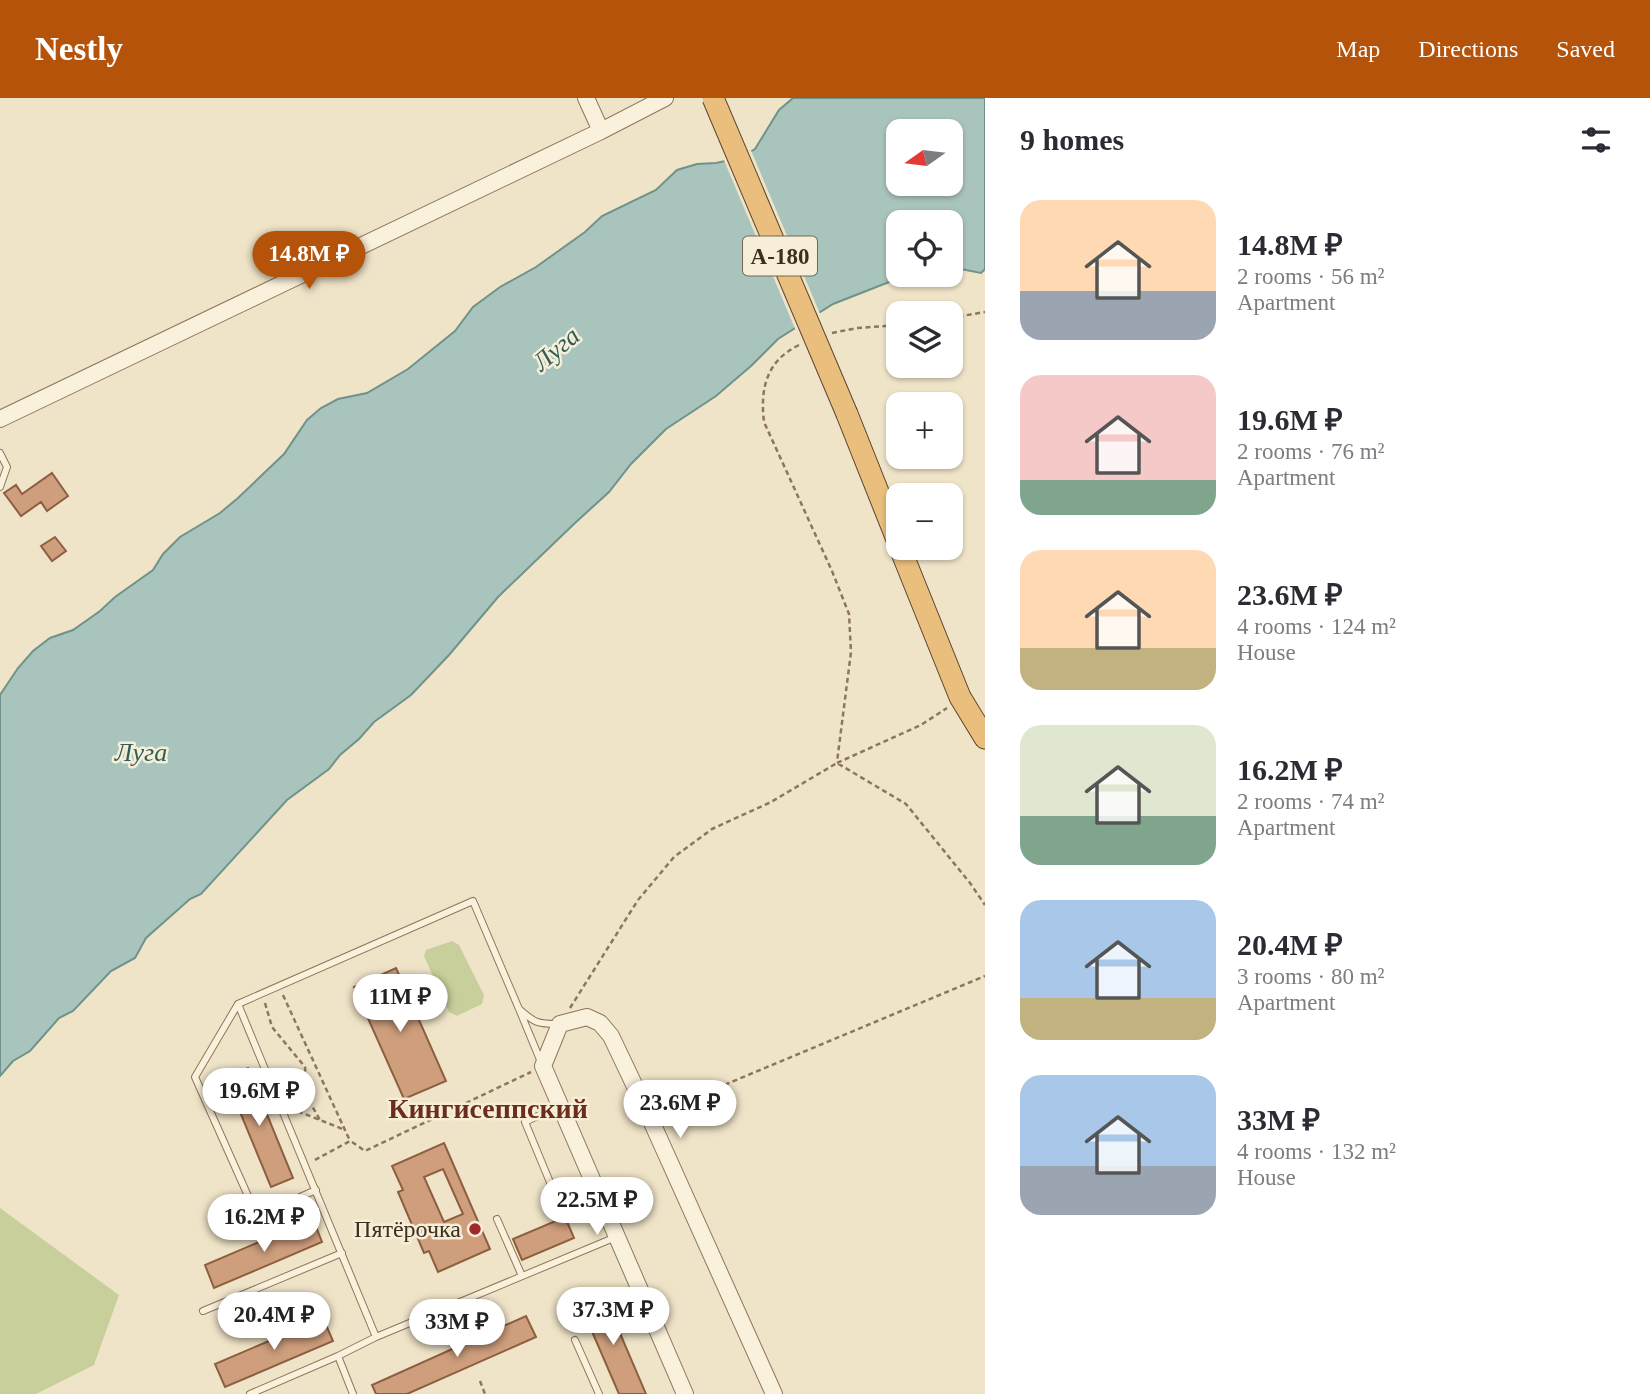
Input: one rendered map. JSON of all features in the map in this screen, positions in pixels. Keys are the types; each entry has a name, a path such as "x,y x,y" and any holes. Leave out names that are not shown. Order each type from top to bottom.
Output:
{"highway":[{"name":"А-180","path":"713,98 886,512"},
{"path":"905,560 960,697 985,738"}],"street":[{"path":"586,98 601,131"},
{"path":"0,419 666,98"},
{"path":"685,1394 543,1066 560,1024 587,1017 600,1023 611,1037 774,1394"}],"lane":[{"path":"0,453 7,467 0,487"},
{"path":"316,1190 257,1216 195,1077 237,1004 473,901 543,1066"},
{"path":"237,1004 376,1337"},
{"path":"519,1009 540,1024 560,1024"},
{"path":"560,1105 525,1122 554,1192 590,1177"},
{"path":"497,1219 522,1276"},
{"path":"250,1394 376,1337 616,1237"},
{"path":"203,1311 342,1253"},
{"path":"575,1340 599,1394"},
{"path":"338,1356 354,1394"}],"path":[{"path":"963,316 985,312"},
{"path":"832,332 886,326"},
{"path":"802,343 779,359 769,372 762,402 764,422 849,614 851,652 837,763"},
{"path":"560,1024 638,900 674,857 712,829 771,802 837,763 921,724 948,707"},
{"path":"837,763 906,804 985,905"},
{"path":"649,1116 985,976"},
{"path":"320,1120 307,1097 305,1067 272,1027 265,1003 283,995 350,1141 365,1151 543,1066"},
{"path":"280,1104 345,1130"},
{"path":"305,1165 350,1141"},
{"path":"480,1381 485,1394"}],"green space":[{"path":"452,941 459,945 484,995 482,1004 457,1016 449,1012 424,956 426,950"},
{"path":"0,1208 119,1295 94,1365 36,1394 0,1394"}],"water":[{"name":"Луга","path":"793,98 985,98 985,269 981,273 963,270 963,210 886,210 886,283 833,304 778,339 716,396 666,429 631,464 609,492 498,597 411,695 374,722 329,769 287,800 201,894 190,899 146,938 135,958 111,971 73,1011 59,1018 30,1051 13,1061 0,1076 0,695 18,668 33,651 50,638 73,630 100,611 153,570 163,554 180,537 220,513 238,498 284,454 307,420 321,408 338,399 367,393 408,369 455,331 473,307 500,287 536,267 585,232 602,216 656,190 677,170 739,158 755,149 779,110"}],"pier":[{"path":"750,148 821,316 796,331 723,158"}],"building":[{"path":"52,473 68,496 47,511 41,502 21,516 4,493 16,485 22,494"},
{"path":"55,537 66,551 52,561 41,546"},
{"path":"396,968 446,1081 404,1099 354,987"},
{"path":"248,1068 293,1178 271,1187 226,1078"},
{"path":"444,1143 490,1249 438,1272 429,1251 424,1253 398,1192 403,1190 392,1166","holes":["443,1169 463,1214 444,1222 424,1177"]},
{"path":"565,1217 574,1238 522,1260 513,1239"},
{"path":"313,1219 322,1242 214,1288 205,1265"},
{"path":"604,1296 646,1394 619,1394 581,1306"},
{"path":"526,1316 536,1337 407,1394 376,1394 372,1385"},
{"path":"323,1318 333,1341 225,1387 215,1364"}],"place":[{"name":"Пятёрочка","path":"475,1229"}],"district":[{"name":"Кингисеппский","path":"488,1108"}]}
